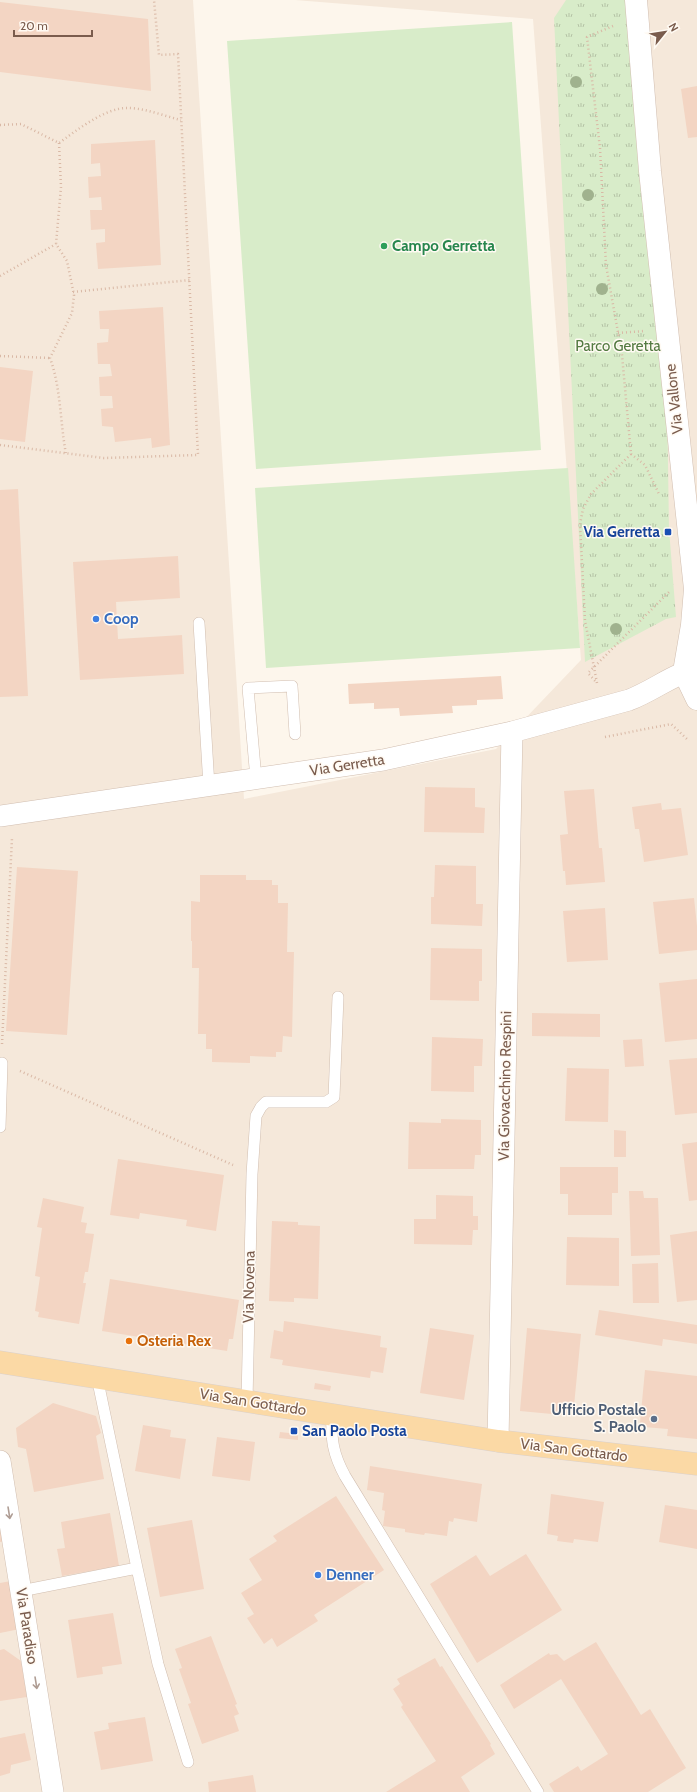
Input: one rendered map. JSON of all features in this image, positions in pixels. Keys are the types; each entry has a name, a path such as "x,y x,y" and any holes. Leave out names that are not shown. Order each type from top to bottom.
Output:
{"main road":[{"name":"Via San Gottardo","path":"0,1362 498,1441 697,1464"}],"street":[{"name":"Via Vallone","path":"637,8 650,171 694,589 691,670"},
{"path":"691,670 697,699"},
{"name":"Via Gerretta","path":"6,815 383,760 512,732 629,700 647,693 691,670"},
{"name":"Via Giovacchino Respini","path":"498,1441 512,732"},
{"name":"Via Paradiso","path":"0,1461 53,1792"}],"lane":[{"path":"199,623 208,786"},
{"path":"256,779 248,688 292,686 295,734"},
{"name":"Via Novena","path":"247,1401 252,1174 256,1116 266,1102 326,1102 334,1097 338,997"},
{"path":"0,1127 2,1063"},
{"path":"97,1378 151,1638 188,1762"},
{"path":"332,1415 331,1438 334,1450 345,1476 538,1792"},
{"path":"21,1591 136,1568"}],"path":[{"path":"0,445 104,458 198,455 178,54 158,55 154,0"},
{"path":"637,8 587,37 600,148 606,265 622,355 631,454 645,465 661,500"},
{"path":"59,143 106,113 115,109 139,109 182,120"},
{"path":"0,125 21,124 59,143"},
{"path":"59,143 61,187 56,244 67,261 73,292 72,313 50,358 56,375 60,421 66,454"},
{"path":"0,276 56,244"},
{"path":"73,292 190,280"},
{"path":"0,356 50,358"},
{"path":"631,454 591,494 583,509 580,524 585,621 592,660 594,667 597,683 588,673 593,667 599,662 670,591"},
{"path":"605,737 671,724 689,742"},
{"path":"6,815 2,1063 252,1174"}],"shaded area":[{"path":"0,0 193,0 244,799 496,749 581,660 533,19 295,0 697,0 697,1792 0,1792"}],"green space":[{"name":"Parco Geretta","path":"566,0 636,0 666,329 669,529 676,617 666,619 585,662 554,18"},
{"name":"Campo Gerretta","path":"512,22 541,450 256,469 227,41"},
{"path":"568,468 580,648 266,668 255,488"}],"building":[{"path":"0,2 148,19 151,91 0,72"},
{"path":"697,86 697,137 688,138 681,89"},
{"path":"155,140 161,265 98,269 96,243 105,242 105,229 91,230 90,210 102,210 101,197 89,198 88,177 101,176 100,163 91,164 91,144"},
{"path":"163,307 170,445 152,448 151,438 115,442 113,427 102,426 101,409 113,408 112,396 100,396 99,377 112,376 110,364 98,364 97,343 108,342 109,329 100,329 99,311"},
{"path":"0,367 33,371 25,442 0,439"},
{"path":"18,489 28,696 0,697 0,490"},
{"name":"Coop","path":"178,556 180,598 116,602 118,639 182,635 184,674 80,680 73,562"},
{"path":"501,676 503,699 477,700 477,705 452,706 453,713 400,716 399,708 374,709 374,703 349,704 348,684"},
{"path":"425,787 475,788 475,807 485,808 484,833 424,832"},
{"path":"594,789 599,848 602,848 605,882 566,885 565,871 563,871 560,835 568,834 564,791"},
{"path":"661,803 662,810 681,808 688,855 644,862 639,829 635,829 632,807"},
{"path":"435,865 476,866 476,904 483,904 482,926 431,924 431,897 434,897"},
{"path":"17,867 78,871 67,1035 6,1031"},
{"path":"200,875 246,875 246,880 272,880 272,885 278,885 278,903 288,903 287,952 294,952 292,1037 283,1036 282,1052 276,1052 276,1057 250,1056 250,1063 212,1062 212,1049 206,1049 206,1034 198,1034 199,968 192,968 191,901 200,902"},
{"path":"694,898 697,926 697,950 659,954 653,902"},
{"path":"605,908 608,960 567,962 563,911"},
{"path":"431,948 482,949 482,981 479,981 479,1001 430,1000"},
{"path":"697,979 697,1039 665,1042 659,983"},
{"path":"532,1013 600,1014 600,1037 532,1036"},
{"path":"432,1037 483,1039 482,1066 474,1066 474,1092 431,1091"},
{"path":"642,1039 644,1066 625,1067 623,1040"},
{"path":"697,1058 697,1113 675,1115 669,1060"},
{"path":"567,1068 609,1069 608,1122 565,1121"},
{"path":"441,1119 481,1120 481,1155 475,1155 474,1169 408,1169 409,1122 441,1123"},
{"path":"614,1130 626,1131 626,1157 614,1157"},
{"path":"697,1142 697,1200 689,1201 682,1144"},
{"path":"118,1159 224,1175 216,1231 186,1226 187,1220 140,1213 139,1219 110,1215"},
{"path":"560,1167 618,1167 618,1193 612,1193 612,1215 568,1215 568,1194 560,1194"},
{"path":"629,1191 643,1191 644,1198 658,1198 660,1255 631,1256"},
{"path":"436,1195 473,1196 473,1216 478,1216 478,1230 473,1230 472,1245 414,1244 414,1219 436,1219"},
{"path":"43,1198 84,1207 81,1222 87,1223 85,1233 94,1234 88,1272 85,1272 83,1283 86,1283 79,1324 38,1317 39,1312 35,1311 40,1277 35,1276 42,1228 37,1227"},
{"path":"272,1221 298,1222 298,1225 320,1226 318,1299 294,1298 294,1302 269,1301"},
{"path":"697,1231 697,1300 677,1302 670,1235"},
{"path":"567,1237 619,1238 619,1286 566,1285"},
{"path":"658,1263 659,1303 633,1303 632,1264"},
{"path":"110,1279 239,1300 233,1339 229,1339 227,1351 102,1331"},
{"path":"599,1310 697,1325 697,1344 663,1339 662,1346 595,1335"},
{"path":"284,1321 381,1336 380,1347 387,1348 383,1373 371,1371 370,1378 282,1365 283,1360 270,1358 274,1330 283,1332"},
{"path":"430,1328 474,1335 464,1400 420,1393"},
{"path":"527,1328 581,1334 573,1416 520,1411"},
{"path":"645,1370 697,1376 697,1439 667,1436 668,1429 644,1427 644,1423 640,1423"},
{"path":"315,1383 331,1386 330,1391 314,1389"},
{"path":"53,1403 96,1416 101,1433 96,1436 104,1479 34,1492 26,1449 18,1447 16,1428"},
{"path":"143,1425 171,1430 170,1437 186,1439 180,1479 135,1471"},
{"path":"280,1432 298,1434 298,1440 279,1438"},
{"path":"217,1437 255,1442 250,1481 212,1476"},
{"path":"370,1466 482,1484 477,1522 454,1518 453,1522 449,1521 447,1536 425,1533 424,1535 405,1532 405,1529 383,1526 385,1511 382,1510 384,1493 367,1490"},
{"path":"551,1494 604,1502 598,1542 574,1539 573,1543 557,1541 558,1536 547,1534"},
{"name":"Denner","path":"336,1496 384,1570 314,1615 318,1621 277,1647 272,1638 264,1644 247,1618 254,1614 241,1593 262,1580 249,1559 277,1541 273,1536"},
{"path":"665,1505 697,1510 697,1549 659,1542"},
{"path":"110,1513 119,1566 62,1576 57,1549 65,1548 61,1522"},
{"path":"0,1517 5,1541 0,1542"},
{"path":"192,1520 204,1589 160,1597 147,1528"},
{"path":"526,1554 562,1610 477,1663 430,1584 476,1555 490,1576"},
{"path":"11,1581 20,1629 0,1633 0,1583"},
{"path":"113,1613 122,1664 102,1667 103,1674 77,1678 68,1620"},
{"path":"211,1636 237,1704 235,1705 239,1714 234,1716 239,1731 202,1744 188,1704 191,1703 179,1669 182,1668 175,1649"},
{"path":"596,1642 641,1715 650,1709 686,1768 648,1792 554,1792 549,1784 578,1766 581,1771 608,1754 561,1679 514,1709 500,1685 549,1653 550,1655 557,1654 564,1661"},
{"path":"4,1649 21,1661 27,1697 0,1701 0,1650"},
{"path":"435,1658 440,1667 442,1666 491,1744 490,1745 495,1754 461,1777 470,1792 386,1792 436,1761 401,1707 403,1705 393,1689 400,1684 397,1679"},
{"path":"145,1717 153,1761 101,1770 94,1732 109,1729 108,1723"},
{"path":"25,1733 31,1760 11,1765 10,1773 0,1776 0,1738"},
{"path":"253,1775 256,1792 209,1792 208,1782"}],"place":[{"name":"Campo Gerretta","path":"384,246"},
{"name":"Via Gerretta","path":"668,532"},
{"name":"Coop","path":"96,619"},
{"name":"Osteria Rex","path":"129,1341"},
{"name":"Ufficio Postale S. Paolo","path":"654,1419"},
{"name":"San Paolo Posta","path":"294,1431"},
{"name":"Denner","path":"318,1575"}]}
